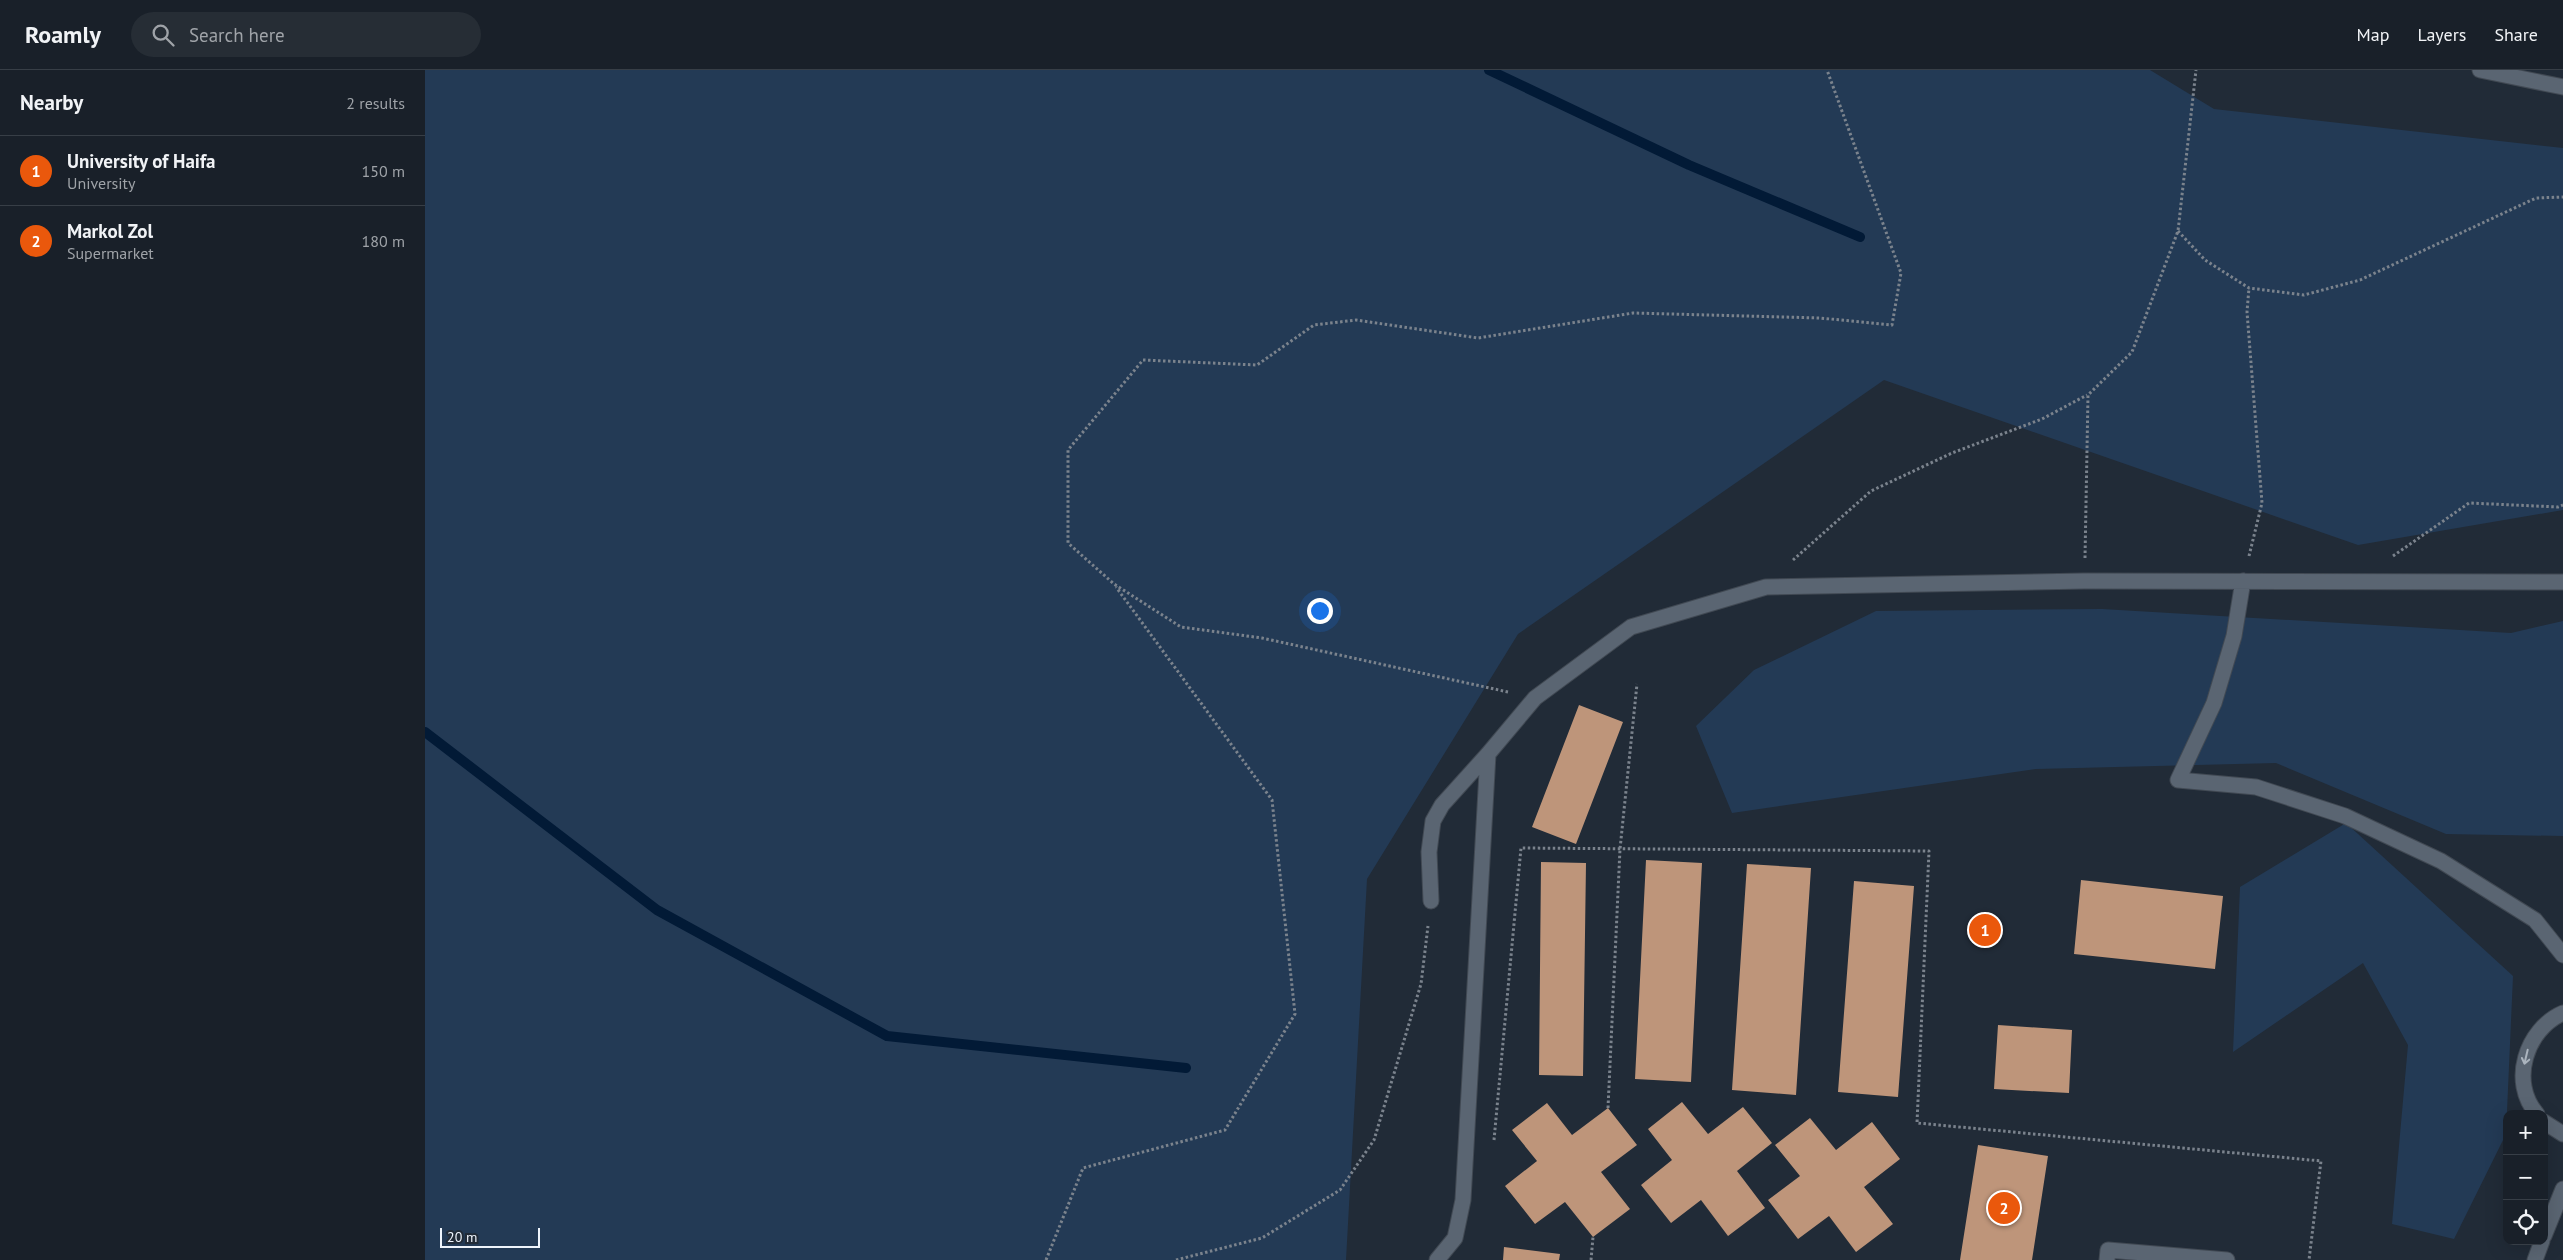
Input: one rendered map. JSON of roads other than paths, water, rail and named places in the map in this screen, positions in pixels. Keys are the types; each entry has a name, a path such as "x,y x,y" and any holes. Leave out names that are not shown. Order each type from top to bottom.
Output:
{"street":[{"path":"2480,70 2563,88"},
{"path":"1431,901 1429,852 1433,821 1442,805 1489,754 1535,698 1631,627 1766,587 2085,581 2563,582"},
{"path":"2243,581 2234,636 2215,703 2178,780 2256,787 2345,816 2441,861 2535,920 2563,955"},
{"path":"1437,1260 1455,1238 1463,1200 1489,754"},
{"path":"2535,1110 2525,1090 2523,1069 2527,1049 2538,1031 2553,1018 2563,1014"},
{"path":"2548,1125 2563,1134"},
{"path":"2548,1226 2563,1189"},
{"path":"2535,1260 2541,1245"},
{"path":"2107,1260 2107,1250 2227,1260"}],"waterway":[{"path":"1489,70 1689,165 1860,237"},
{"path":"425,732 657,910 887,1036 1186,1068"}],"place":[{"name":"University of Haifa","path":"1985,930"},
{"name":"Markol Zol","path":"2004,1208"}]}
